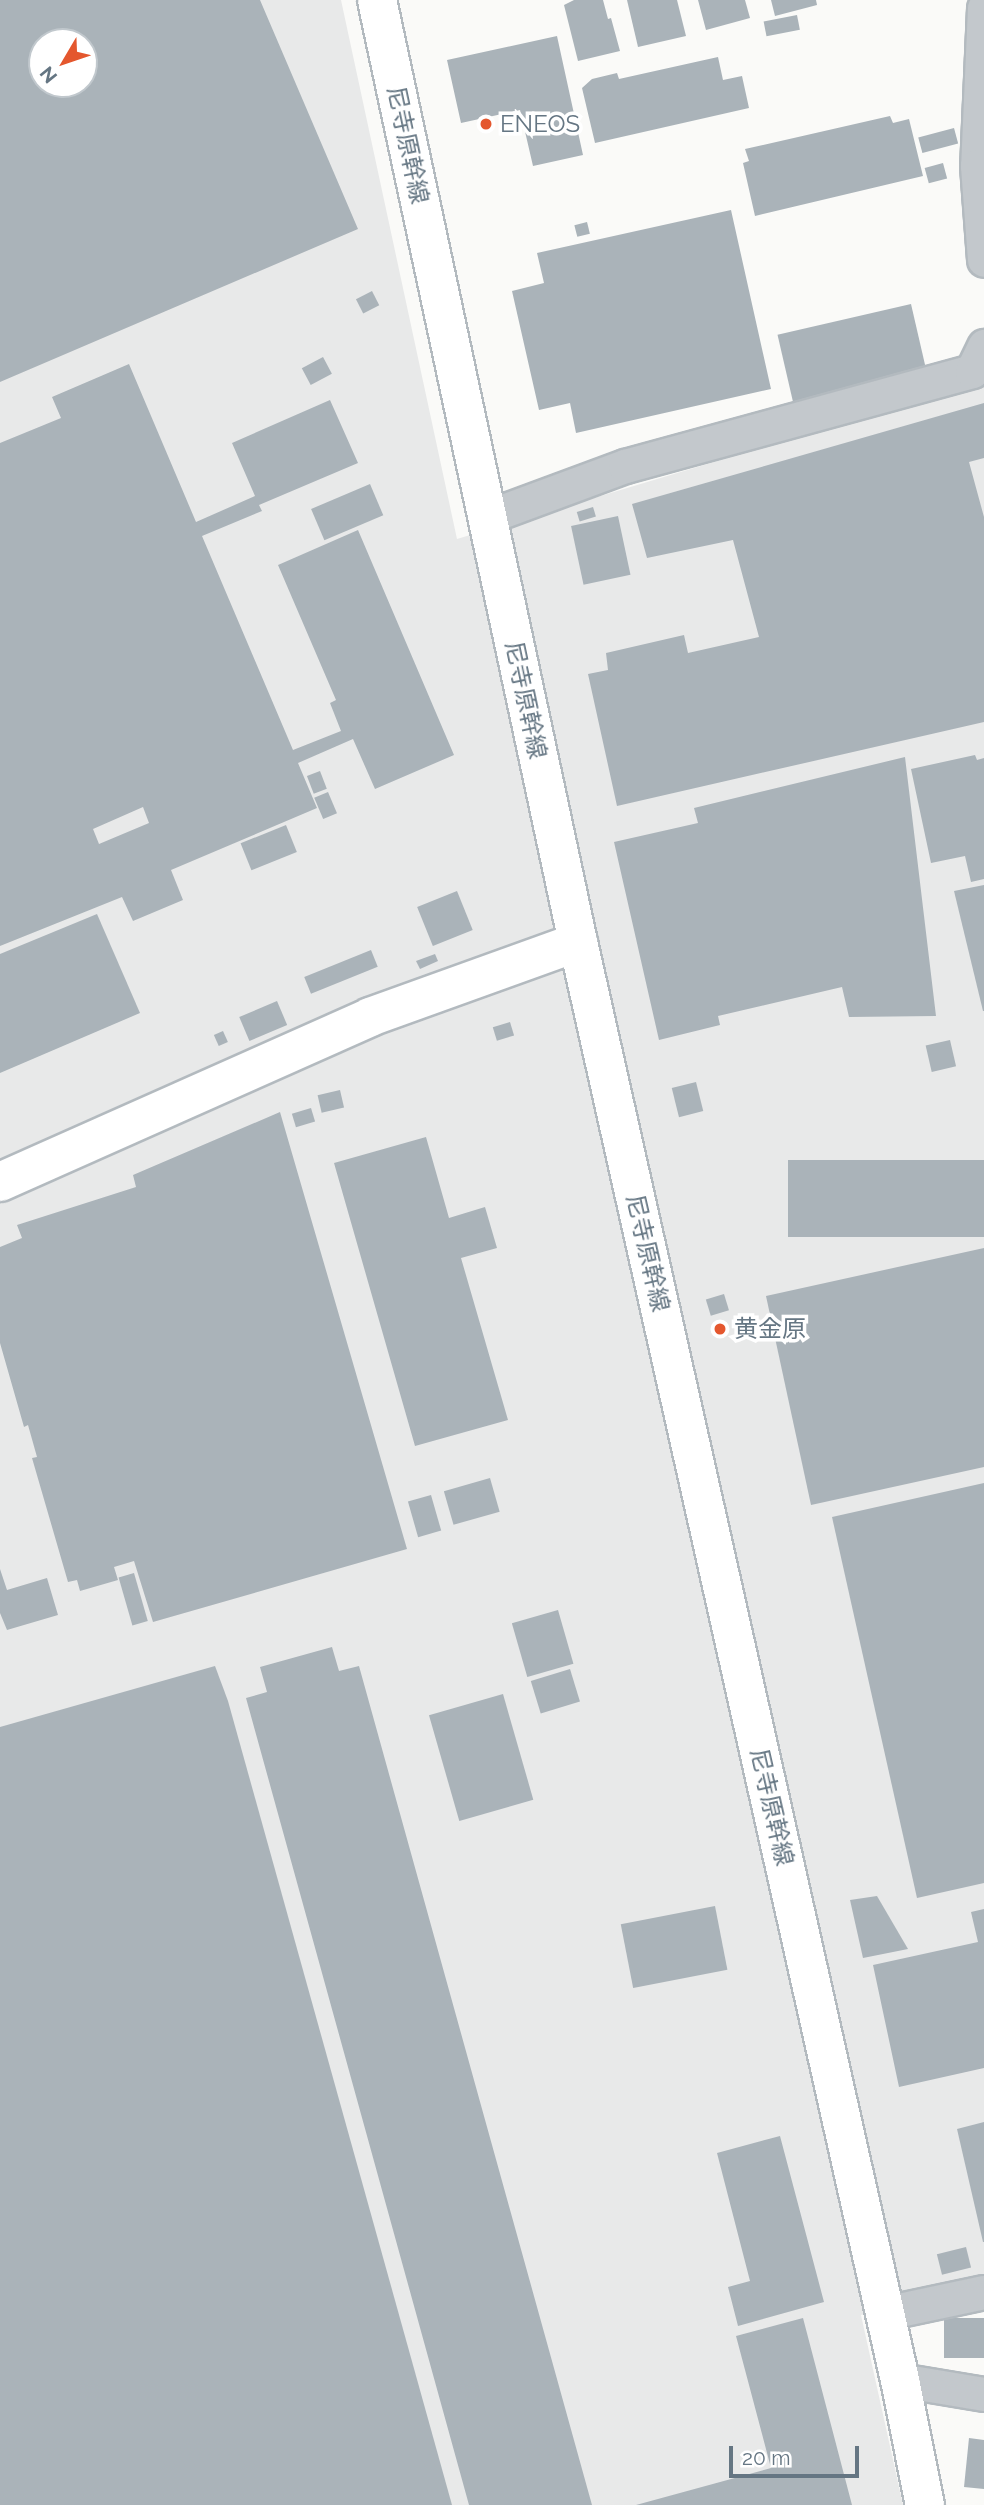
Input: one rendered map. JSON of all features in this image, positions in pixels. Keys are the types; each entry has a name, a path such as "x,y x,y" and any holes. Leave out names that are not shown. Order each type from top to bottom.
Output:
{"street":[{"name":"尼寺原幹線","path":"377,0 578,942 900,2379 925,2505"},
{"path":"984,8 977,166 984,260"},
{"path":"487,517 625,466 972,371 984,346"},
{"path":"0,1182 370,1017 578,942"},
{"path":"885,2313 984,2292"},
{"path":"900,2379 984,2394"}],"shaded area":[{"path":"0,0 341,0 457,539 984,381 984,2289 861,2315 903,2505 0,2505"}],"building":[{"path":"0,0 260,0 358,229 0,382"},
{"path":"574,0 603,0 620,51 578,61 564,5"},
{"path":"627,0 677,0 686,36 638,47"},
{"path":"698,0 745,0 750,18 706,30"},
{"path":"771,0 816,0 817,5 775,16"},
{"path":"797,15 800,30 766,36 764,21"},
{"path":"557,36 583,155 533,166 520,110 461,123 447,60"},
{"path":"718,57 723,80 742,76 749,108 595,143 582,88 592,79 617,73 619,79"},
{"path":"890,116 893,123 909,119 923,176 755,216 743,163 749,161 745,149"},
{"path":"954,128 958,143 922,153 918,138"},
{"path":"943,163 947,178 929,183 925,168"},
{"path":"731,210 771,389 576,433 570,403 539,410 512,291 544,283 537,253"},
{"path":"587,222 590,234 577,237 574,225"},
{"path":"372,291 379,305 363,313 356,299"},
{"path":"911,304 927,371 793,402 778,335"},
{"path":"323,357 332,374 311,385 302,368"},
{"path":"129,364 196,522 255,496 232,443 330,400 358,463 259,505 262,511 202,536 293,750 341,731 330,703 336,700 278,565 358,530 454,755 375,789 353,739 298,763 317,808 171,870 183,900 133,921 122,897 0,946 0,443 61,418 52,397","holes":["143,807 149,823 99,844 93,829"]},
{"path":"984,403 984,458 969,462 984,517 984,722 617,806 588,674 608,670 606,653 684,635 688,653 759,637 733,540 647,558 632,504"},
{"path":"370,484 383,515 324,540 311,509"},
{"path":"593,507 596,517 580,522 577,512"},
{"path":"618,516 630,575 584,585 571,526"},
{"path":"975,755 977,760 984,758 984,879 971,882 965,856 931,863 911,769"},
{"path":"905,757 936,1016 849,1017 842,987 718,1016 720,1025 659,1040 614,842 698,823 694,808"},
{"path":"320,771 327,789 314,794 307,776"},
{"path":"328,792 337,813 323,819 314,798"},
{"path":"286,825 297,852 251,870 241,843"},
{"path":"984,885 984,1011 983,1011 954,891"},
{"path":"457,891 473,930 433,946 417,907"},
{"path":"97,914 140,1013 0,1073 0,954"},
{"path":"371,950 378,967 311,994 304,977"},
{"path":"435,954 438,961 420,969 416,961"},
{"path":"277,1001 287,1025 249,1041 239,1017"},
{"path":"510,1022 514,1035 497,1041 493,1027"},
{"path":"223,1031 228,1042 219,1046 214,1035"},
{"path":"950,1040 956,1066 932,1072 926,1046"},
{"path":"696,1082 703,1111 679,1117 672,1088"},
{"path":"340,1090 344,1108 322,1113 318,1095"},
{"path":"311,1108 315,1121 296,1127 292,1114"},
{"path":"280,1112 407,1549 153,1622 134,1561 114,1567 118,1580 80,1591 77,1580 68,1582 32,1458 37,1457 28,1425 24,1427 0,1343 0,1247 22,1238 17,1225 136,1187 133,1175"},
{"path":"426,1137 449,1218 485,1207 497,1248 461,1258 508,1420 415,1446 334,1163"},
{"path":"788,1160 984,1160 984,1237 788,1237"},
{"path":"984,1248 984,1467 811,1505 766,1296"},
{"path":"724,1294 729,1310 711,1316 706,1300"},
{"path":"490,1478 500,1512 454,1525 444,1491"},
{"path":"984,1483 984,1883 917,1898 832,1517"},
{"path":"431,1495 441,1531 418,1537 408,1502"},
{"path":"0,1569 7,1590 47,1578 58,1615 7,1630 0,1613"},
{"path":"134,1573 148,1621 132,1625 119,1577"},
{"path":"558,1610 573,1664 527,1677 512,1623"},
{"path":"332,1647 339,1671 359,1666 592,2505 469,2505 246,1698 267,1692 260,1667"},
{"path":"215,1666 228,1701 452,2505 0,2505 0,1727"},
{"path":"570,1669 580,1702 541,1714 531,1681"},
{"path":"503,1694 533,1800 459,1821 429,1715"},
{"path":"877,1896 908,1949 863,1958 850,1900"},
{"path":"715,1906 727,1970 633,1988 621,1924"},
{"path":"984,1909 984,2068 899,2087 873,1965 978,1942 971,1912"},
{"path":"984,2122 984,2242 983,2242 957,2129"},
{"path":"780,2136 824,2302 738,2326 728,2287 750,2281 717,2153"},
{"path":"966,2247 971,2267 942,2275 937,2254"},
{"path":"803,2318 852,2505 636,2505 771,2468 736,2336"},
{"path":"944,2318 984,2318 984,2358 944,2358"},
{"path":"969,2438 984,2440 984,2489 964,2487"}],"place":[{"name":"ENEOS","path":"486,124"},
{"name":"黄金原","path":"720,1329"}]}
